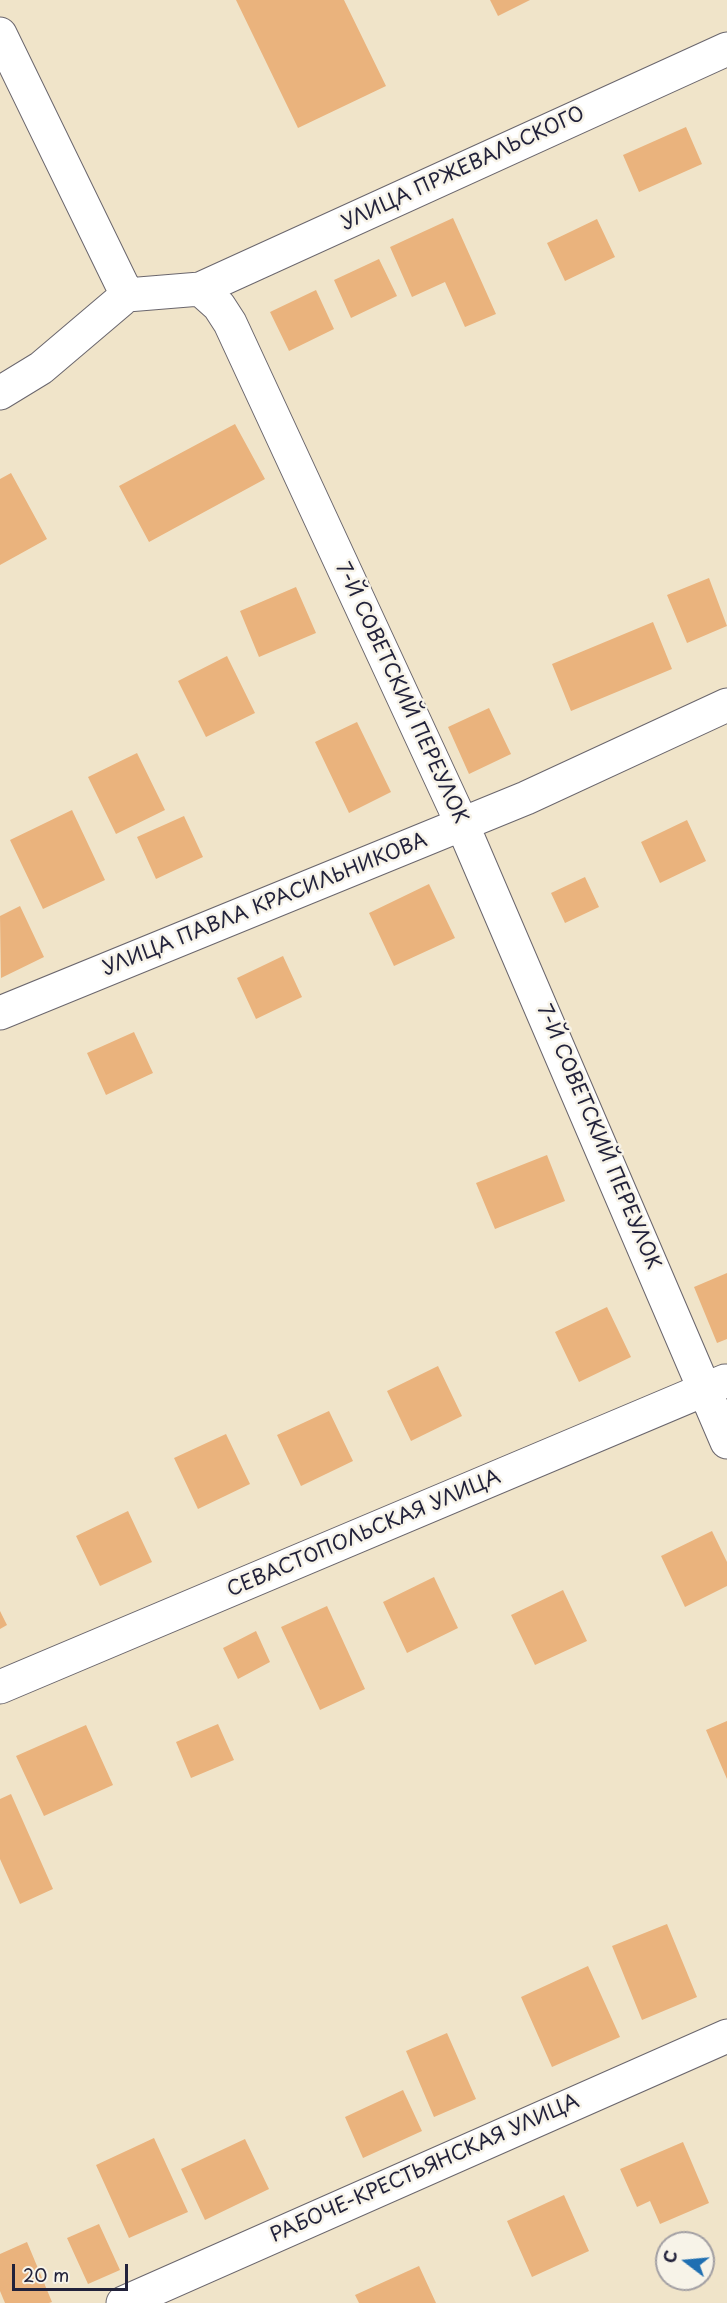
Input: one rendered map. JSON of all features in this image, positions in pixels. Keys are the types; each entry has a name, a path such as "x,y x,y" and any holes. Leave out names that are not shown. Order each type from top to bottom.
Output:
{"street":[{"path":"0,34 127,295"},
{"name":"УЛИЦА ПРЖЕВАЛЬСКОГО","path":"200,289 727,49"},
{"path":"0,393 41,368 127,295 200,289"},
{"name":"7-Й СОВЕТСКИЙ ПЕРЕУЛОК","path":"200,289 219,306 230,323 462,824 717,1385 727,1442"},
{"name":"УЛИЦА ПАВЛА КРАСИЛЬНИКОВА","path":"0,1013 526,798 727,705"},
{"name":"СЕВАСТОПОЛЬСКАЯ УЛИЦА","path":"0,1687 717,1385"},
{"name":"РАБОЧЕ-КРЕСТЬЯНСКАЯ УЛИЦА","path":"123,2303 727,2036"}],"building":[{"path":"236,0 344,0 386,86 298,128"},
{"path":"490,0 530,0 498,16"},
{"path":"686,127 702,164 639,192 623,155"},
{"path":"453,218 496,314 465,327 445,282 412,297 390,247"},
{"path":"597,219 615,257 565,281 547,243"},
{"path":"379,259 397,296 351,318 334,280"},
{"path":"316,290 334,329 289,351 270,312"},
{"path":"235,424 265,479 149,542 119,486"},
{"path":"11,473 47,539 0,565 0,479"},
{"path":"709,578 727,626 687,643 667,595"},
{"path":"296,587 316,633 259,657 240,611"},
{"path":"653,622 672,669 571,711 552,664"},
{"path":"227,656 255,713 206,737 178,681"},
{"path":"489,708 511,754 469,774 448,727"},
{"path":"357,722 391,792 349,813 315,742"},
{"path":"137,753 165,810 116,834 88,777"},
{"path":"72,810 105,880 43,909 10,840"},
{"path":"184,816 203,857 156,879 137,837"},
{"path":"687,820 706,861 660,883 641,842"},
{"path":"585,877 599,907 565,923 551,893"},
{"path":"429,884 455,938 394,966 369,913"},
{"path":"20,906 44,957 1,978 0,916"},
{"path":"283,956 302,997 256,1019 237,978"},
{"path":"134,1032 153,1073 106,1095 87,1053"},
{"path":"547,1155 565,1201 495,1229 476,1183"},
{"path":"727,1273 727,1339 717,1343 694,1287"},
{"path":"607,1307 631,1357 579,1382 555,1332"},
{"path":"438,1366 462,1416 411,1441 387,1391"},
{"path":"329,1411 353,1461 301,1486 277,1435"},
{"path":"226,1434 250,1484 198,1509 174,1458"},
{"path":"128,1511 152,1562 100,1586 76,1536"},
{"path":"712,1531 727,1562 727,1586 685,1607 661,1556"},
{"path":"434,1577 458,1628 407,1653 383,1602"},
{"path":"563,1590 587,1641 535,1665 511,1615"},
{"path":"327,1606 365,1689 320,1710 281,1627"},
{"path":"0,1611 7,1625 0,1629"},
{"path":"256,1631 270,1662 238,1679 223,1648"},
{"path":"727,1721 727,1779 706,1730"},
{"path":"218,1724 234,1760 191,1778 176,1742"},
{"path":"86,1725 113,1785 44,1816 16,1756"},
{"path":"11,1794 53,1889 20,1904 0,1859 0,1799"},
{"path":"667,1924 697,1997 642,2020 612,1946"},
{"path":"588,1966 620,2037 552,2067 521,1997"},
{"path":"447,2033 476,2099 434,2117 406,2051"},
{"path":"403,2090 422,2131 363,2158 345,2117"},
{"path":"154,2138 188,2212 129,2238 96,2165"},
{"path":"245,2139 269,2189 205,2220 181,2169"},
{"path":"683,2142 709,2203 660,2224 650,2201 637,2207 620,2169"},
{"path":"564,2195 589,2251 532,2277 507,2221"},
{"path":"99,2224 120,2270 88,2284 67,2238"},
{"path":"27,2242 52,2302 5,2303 0,2291 0,2254"},
{"path":"419,2266 436,2303 359,2303 355,2295"}]}
